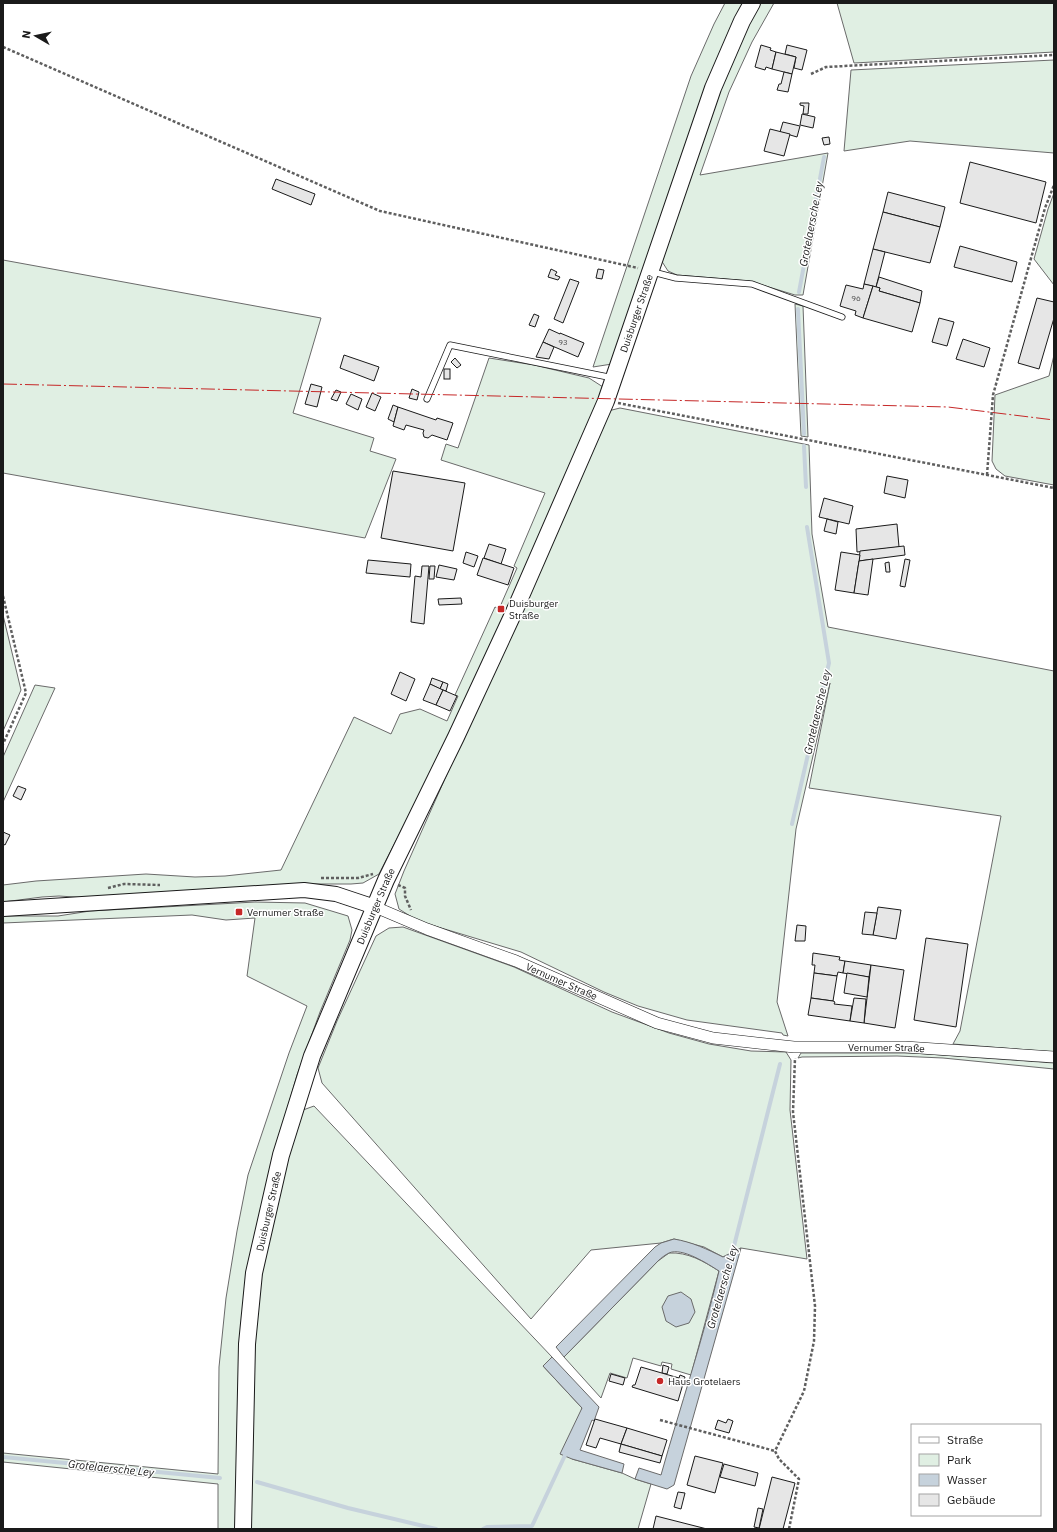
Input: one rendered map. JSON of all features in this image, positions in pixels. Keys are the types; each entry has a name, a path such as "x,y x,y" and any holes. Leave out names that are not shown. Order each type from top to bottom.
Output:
{"main road":[{"name":"Duisburger Straße","path":"243,1529 247,1344 254,1273 281,1155 312,1056 375,907 379,874 456,737 514,612 606,401 614,378 642,271 713,88 742,21 752,3"}],"street":[{"name":"Vernumer Straße","path":"3,909 304,890 336,894 375,907 427,929 516,961 657,1023 713,1038 794,1047 905,1047 1054,1057"}],"lane":[{"path":"642,271 676,278 752,284 842,317"},
{"path":"427,399 450,345 614,378"}],"path":[{"path":"3,47 380,211 642,271"},
{"path":"811,74 826,67 1054,56"},
{"path":"987,475 993,395 1046,208 1054,185"},
{"path":"606,401 1054,488"},
{"path":"3,596 26,693 3,744"},
{"path":"379,874 405,888 405,896 409,908 414,912"},
{"path":"775,1451 804,1391 814,1341 815,1306 793,1112 794,1047"},
{"path":"660,1420 775,1451 779,1459 799,1480 789,1529"}],"green space":[{"path":"725,3 745,3 612,364 593,367 691,76"},
{"path":"760,3 774,3 752,42 729,92 700,175 828,153 803,295 795,295 749,281 677,275 668,271 661,260 720,88 748,25"},
{"path":"837,3 1054,3 1054,52 854,63"},
{"path":"1054,60 1054,153 910,141 844,151 851,70"},
{"path":"1054,193 1054,285 1034,259"},
{"path":"3,260 321,318 293,413 374,438 370,451 396,459 365,538 3,473"},
{"path":"795,304 803,306 808,437 801,436"},
{"path":"1054,355 1054,485 1005,476 996,469 992,461 995,395 1049,376"},
{"path":"489,358 534,365 589,378 603,387 587,427 460,715 379,874 363,883 351,884 310,884 89,898 59,896 3,902 3,885 36,881 146,874 195,877 225,876 281,870 354,717 391,734 400,714 420,709 447,721 458,696 455,695 495,607 499,609 517,568 514,566 545,493 441,460 446,444 458,448"},
{"path":"620,408 809,445 812,534 828,627 1054,671 1054,1052 953,1044 960,1031 1001,816 809,788 830,683 796,829 777,1002 788,1036 783,1035 782,1033 687,1020 638,1006 604,992 521,952 418,921 399,909 395,894 404,871 608,411"},
{"path":"3,615 21,690 3,731"},
{"path":"35,685 55,688 3,802 3,757"},
{"path":"255,902 305,903 348,916 352,930 350,940 320,1012 297,1075 268,1176 236,1529 218,1529 218,1484 3,1462 3,1453 218,1474 219,1367 226,1298 237,1231 248,1175 289,1053 307,1006 247,976 255,918 226,920 192,915 3,923 3,916 58,916 90,911"},
{"path":"403,927 514,967 612,1012 669,1033 709,1044 751,1051 786,1052 791,1060 790,1110 807,1259 741,1248 723,1257 704,1247 674,1239 661,1243 591,1250 531,1319 322,1083 318,1068 337,1021 376,936 389,928"},
{"path":"801,1053 913,1053 1054,1063 1054,1069 943,1058 897,1056 798,1058"},
{"path":"314,1106 552,1357 543,1366 582,1408 572,1459 622,1473 651,1484 638,1529 249,1529 253,1360 258,1300 267,1240 279,1184 303,1110"},
{"path":"669,1253 689,1256 719,1271 691,1375 671,1369 672,1364 662,1362 661,1366 633,1358 627,1378 610,1373 601,1398 564,1357 658,1261"}],"water":[{"path":"674,1239 699,1246 723,1257 741,1248 674,1485 667,1489 635,1479 639,1468 661,1475 699,1348 719,1271 688,1254 681,1252 669,1253 658,1261 564,1357 556,1347 655,1247 661,1243"},
{"path":"681,1292 691,1299 695,1312 689,1323 676,1327 666,1321 662,1307 668,1296"},
{"path":"552,1357 599,1407 580,1450 624,1464 622,1473 572,1459 560,1454 582,1408 543,1366"}],"building":[{"path":"761,45 771,48 770,50 776,52 772,69 766,67 765,70 755,67"},
{"path":"787,45 807,50 802,70 794,68 796,57 785,54"},
{"path":"776,52 796,57 792,74 772,69"},
{"path":"784,72 792,74 788,92 777,90 779,84 781,84"},
{"path":"800,103 809,103 808,114 803,114 804,106 800,105"},
{"path":"802,114 815,117 813,128 800,125"},
{"path":"783,122 800,126 797,137 780,132"},
{"path":"770,129 790,134 784,156 764,151"},
{"path":"829,137 830,144 824,145 822,138"},
{"path":"970,162 1046,182 1036,223 960,203"},
{"path":"276,179 315,194 311,205 272,189"},
{"path":"888,192 945,207 940,227 883,212"},
{"path":"883,212 940,227 930,263 873,249"},
{"path":"960,246 1017,262 1012,282 954,267"},
{"path":"873,249 885,252 876,287 864,284"},
{"path":"551,269 557,272 555,275 560,277 558,280 548,277"},
{"path":"598,269 604,270 602,279 596,278"},
{"path":"879,277 922,291 920,303 879,291 880,288 876,287"},
{"path":"570,279 579,282 563,323 554,319"},
{"path":"864,284 873,286 863,318 855,315 856,311 840,306 846,285 863,289"},
{"path":"873,286 880,288 879,291 920,303 912,332 863,318"},
{"path":"1037,298 1054,302 1054,318 1039,369 1018,363"},
{"path":"534,314 539,316 535,327 529,325"},
{"path":"939,318 954,322 947,346 932,342"},
{"path":"549,329 584,343 578,357 543,342"},
{"path":"963,339 990,348 984,367 956,359"},
{"path":"543,342 554,347 549,359 536,357"},
{"path":"344,355 379,367 374,381 340,368"},
{"path":"455,358 461,365 457,368 451,362"},
{"path":"444,369 450,369 450,379 444,379"},
{"path":"311,384 322,387 317,407 305,404"},
{"path":"412,389 419,392 417,400 409,398"},
{"path":"336,390 341,392 337,401 331,399"},
{"path":"372,393 381,397 375,411 366,407"},
{"path":"351,394 362,399 358,410 346,404"},
{"path":"393,405 398,407 394,422 388,419"},
{"path":"398,407 436,420 437,418 453,423 447,440 432,435 428,438 424,437 424,430 406,425 404,430 393,426"},
{"path":"393,471 465,483 453,551 381,538"},
{"path":"887,476 908,480 905,498 884,493"},
{"path":"824,498 853,506 849,524 819,517"},
{"path":"827,519 838,522 836,534 824,531"},
{"path":"897,524 899,547 857,552 856,529"},
{"path":"489,544 506,549 501,564 484,558"},
{"path":"904,546 905,555 859,561 860,551"},
{"path":"466,552 478,556 474,567 463,563"},
{"path":"841,552 860,555 854,593 835,590"},
{"path":"483,558 514,568 508,585 477,575"},
{"path":"873,559 868,595 854,593 859,561"},
{"path":"905,559 910,560 905,587 900,586"},
{"path":"368,560 411,564 410,577 366,573"},
{"path":"889,562 890,572 886,572 885,563"},
{"path":"439,565 457,569 454,580 436,577"},
{"path":"422,566 429,566 424,624 411,622 415,576 421,577"},
{"path":"430,566 435,566 434,579 429,579"},
{"path":"461,598 462,604 439,605 438,599"},
{"path":"400,672 415,679 406,701 391,694"},
{"path":"432,678 443,682 440,689 430,684"},
{"path":"443,682 448,684 446,691 440,689"},
{"path":"430,684 443,690 436,705 423,700"},
{"path":"443,690 457,696 450,711 436,705"},
{"path":"18,786 26,789 21,800 13,796"},
{"path":"3,832 10,835 5,845 3,844"},
{"path":"878,907 901,910 896,939 873,935"},
{"path":"865,912 877,913 873,935 862,934"},
{"path":"797,925 806,926 805,941 795,941"},
{"path":"926,938 968,944 956,1027 914,1020"},
{"path":"813,953 840,957 839,960 845,961 843,973 838,972 837,976 814,973 815,965 812,965"},
{"path":"845,961 871,965 869,977 843,973"},
{"path":"871,965 904,970 895,1028 864,1023"},
{"path":"814,973 837,976 833,1001 811,998"},
{"path":"847,973 869,977 867,997 844,993"},
{"path":"811,998 833,1001 835,1002 834,1004 852,1006 850,1021 808,1015"},
{"path":"854,998 866,999 864,1023 850,1021"},
{"path":"663,1365 669,1367 667,1374 662,1373"},
{"name":"Haus Grotelaers","path":"641,1367 679,1378 680,1375 685,1377 678,1401 632,1387 635,1385"},
{"path":"611,1374 625,1378 623,1385 609,1381"},
{"path":"595,1419 627,1428 621,1444 600,1438 596,1448 586,1445"},
{"path":"728,1419 733,1421 729,1433 715,1429 718,1420 726,1423"},
{"path":"627,1428 667,1440 662,1456 621,1444"},
{"path":"621,1444 662,1456 660,1463 619,1452"},
{"path":"695,1456 723,1463 715,1493 687,1485"},
{"path":"724,1464 758,1473 755,1486 720,1477"},
{"path":"772,1477 795,1483 783,1529 759,1529"},
{"path":"678,1492 685,1493 681,1509 674,1507"},
{"path":"758,1508 763,1509 759,1528 754,1527"},
{"path":"656,1516 707,1529 653,1529"}],"waterway":[{"name":"Grotelaersche Ley","path":"799,292 824,157"},
{"name":"Grotelaersche Ley","path":"798,309 804,434"},
{"name":"Grotelaersche Ley","path":"804,446 806,487"},
{"name":"Grotelaersche Ley","path":"792,824 829,663 807,527"},
{"name":"Grotelaersche Ley","path":"731,1258 780,1064"},
{"name":"Grotelaersche Ley","path":"483,1529 487,1527 532,1526 567,1451"},
{"name":"Grotelaersche Ley","path":"3,1457 220,1478"},
{"name":"Grotelaersche Ley","path":"257,1482 348,1508 436,1529"}],"power":[{"path":"3,384 948,407 1054,420"}],"place":[{"name":"Duisburger Straße","path":"501,609"},
{"name":"Vernumer Straße","path":"239,912"},
{"name":"Haus Grotelaers","path":"660,1381"}]}
